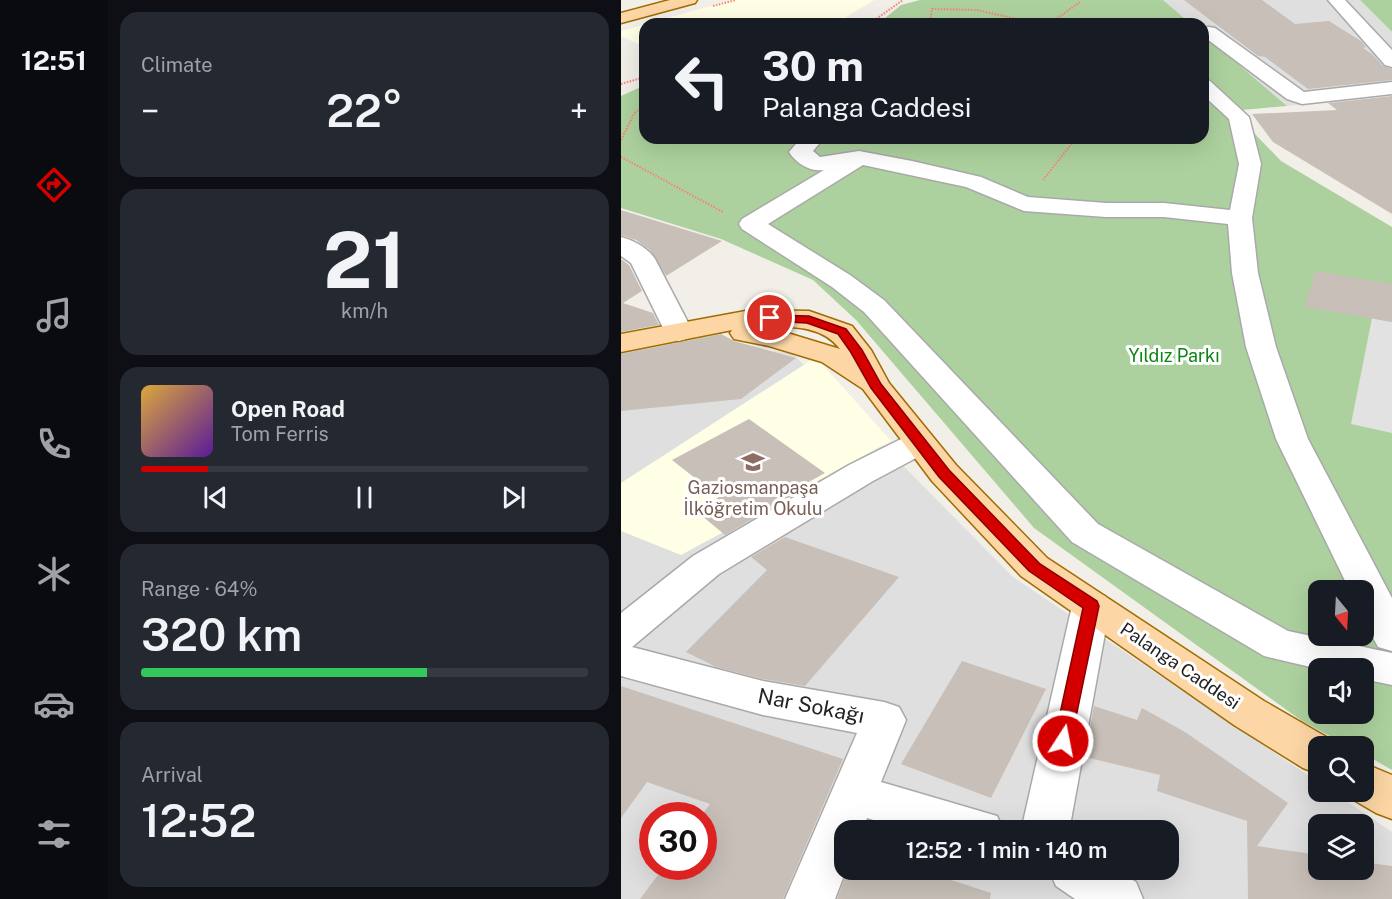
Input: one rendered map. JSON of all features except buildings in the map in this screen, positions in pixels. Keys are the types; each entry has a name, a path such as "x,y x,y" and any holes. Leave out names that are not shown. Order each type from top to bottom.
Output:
{"main road":[{"path":"621,18 689,0"},
{"name":"Palanga Caddesi","path":"621,343 679,332 734,331 774,338 832,356 876,386 944,474 1034,567 1249,713 1308,748"},
{"path":"1374,788 1392,799"}],"street":[{"path":"1336,0 1392,61"},
{"path":"1209,32 1294,95 1302,98 1392,88"},
{"path":"1209,90 1239,117 1250,164 1240,218 1245,273 1261,347 1292,439 1392,636"},
{"path":"807,144 800,152 816,164 859,158 973,182 1024,204 1106,210 1164,210 1240,218"},
{"path":"859,158 751,224 841,281 874,306 1085,533 1278,645 1392,669"},
{"path":"621,245 642,259 679,332"},
{"path":"621,635 706,565 861,473 919,443"},
{"path":"1047,820 1091,606"},
{"name":"Nar Sokağı","path":"621,660 763,698 884,720 810,899"},
{"path":"854,794 943,820"},
{"path":"1089,880 1118,899"}],"path":[{"path":"878,18 903,0"},
{"path":"1058,18 1080,2"},
{"path":"931,18 932,9 977,10 1013,18"},
{"path":"621,84 639,79"},
{"path":"621,140 634,114 639,109"},
{"path":"1024,204 1071,144"},
{"path":"621,158 709,206 751,224"}],"shaded area":[{"path":"732,0 874,0 845,18 668,18"},
{"path":"1163,0 1360,0 1392,32 1392,93 1287,106 1209,39 1209,18 1184,18"},
{"path":"639,26 639,44 621,36 621,31"},
{"path":"1372,318 1392,322 1392,433 1351,424"},
{"path":"678,345 791,352 1013,577 1308,775 1308,802 1348,802 1365,814 1308,814 1308,880 1374,880 1374,820 1392,832 1392,899 621,899 621,352"},
{"name":"Gaziosmanpaşa İlköğretim Okulu","path":"816,357 891,441 681,555 621,531 621,483"}],"green space":[{"path":"920,0 1163,0 1184,18 885,18 901,5"},
{"path":"1360,0 1392,0 1392,32"},
{"name":"Yıldız Parkı","path":"1209,39 1287,106 1242,110 1255,134 1281,161 1392,227 1392,770 1374,760 1374,736 1330,736 1302,721 1034,528 856,320 813,280 721,239 621,208 621,96 639,88 639,144 1209,144"}],"place":[{"name":"Gaziosmanpaşa İlköğretim Okulu","path":"753,462"}],"route":[{"path":"770,318 809,319 842,332 856,350 876,386 944,474 1034,567 1091,606 1063,741"}]}
